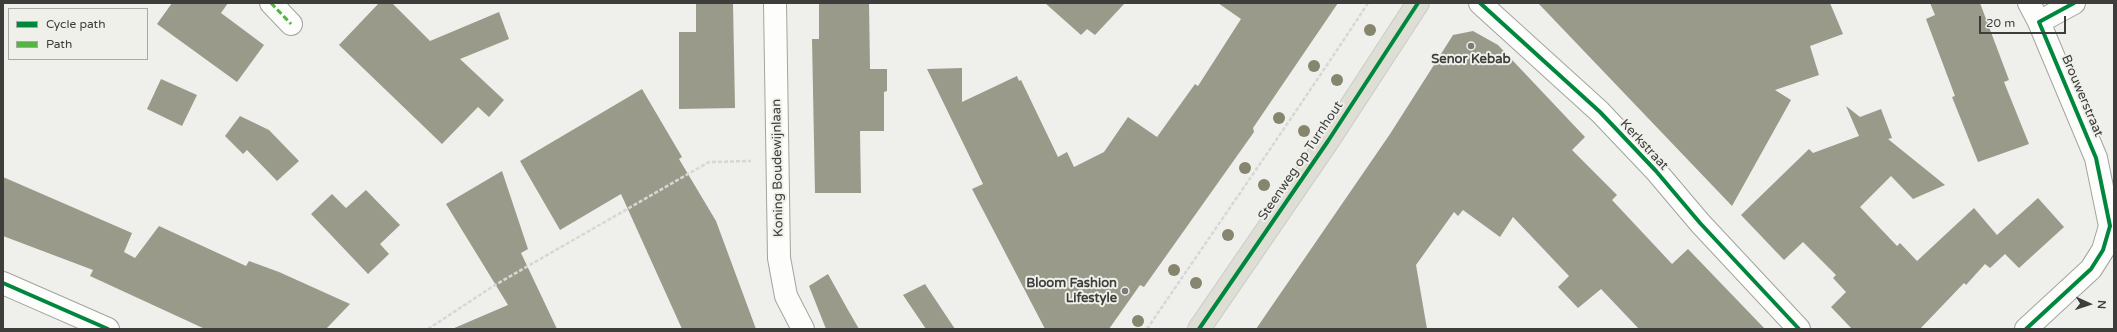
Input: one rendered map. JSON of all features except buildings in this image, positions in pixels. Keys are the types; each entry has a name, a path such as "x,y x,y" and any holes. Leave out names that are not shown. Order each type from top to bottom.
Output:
{"main road":[{"name":"Steenweg op Turnhout","path":"1199,329 1328,141 1418,3"}],"street":[{"path":"271,3 292,24"},
{"name":"Koning Boudewijnlaan","path":"775,3 779,258 786,296 803,329"},
{"name":"Kerkstraat","path":"1480,3 1600,112 1656,171 1700,224 1799,329"},
{"name":"Brouwerstraat","path":"2026,329 2091,269 2103,250 2110,226 2096,158 2039,22 2029,3"},
{"path":"2039,22 2074,3"},
{"path":"3,283 108,329"}],"path":[{"path":"1147,329 1274,141 1297,111 1368,3"},
{"path":"428,329 495,285 709,162 777,160"}],"marked path":[{"path":"271,3 291,24"}],"cycle path":[{"path":"1199,329 1328,141 1418,3"},
{"path":"1480,3 1600,112 1656,171 1700,223 1799,329"},
{"path":"2026,329 2091,269 2103,250 2110,226 2096,158 2039,22 2074,3"},
{"path":"3,283 108,329"}],"place":[{"name":"Senor Kebab","path":"1471,46"},
{"name":"Bloom Fashion Lifestyle","path":"1125,291"}]}
